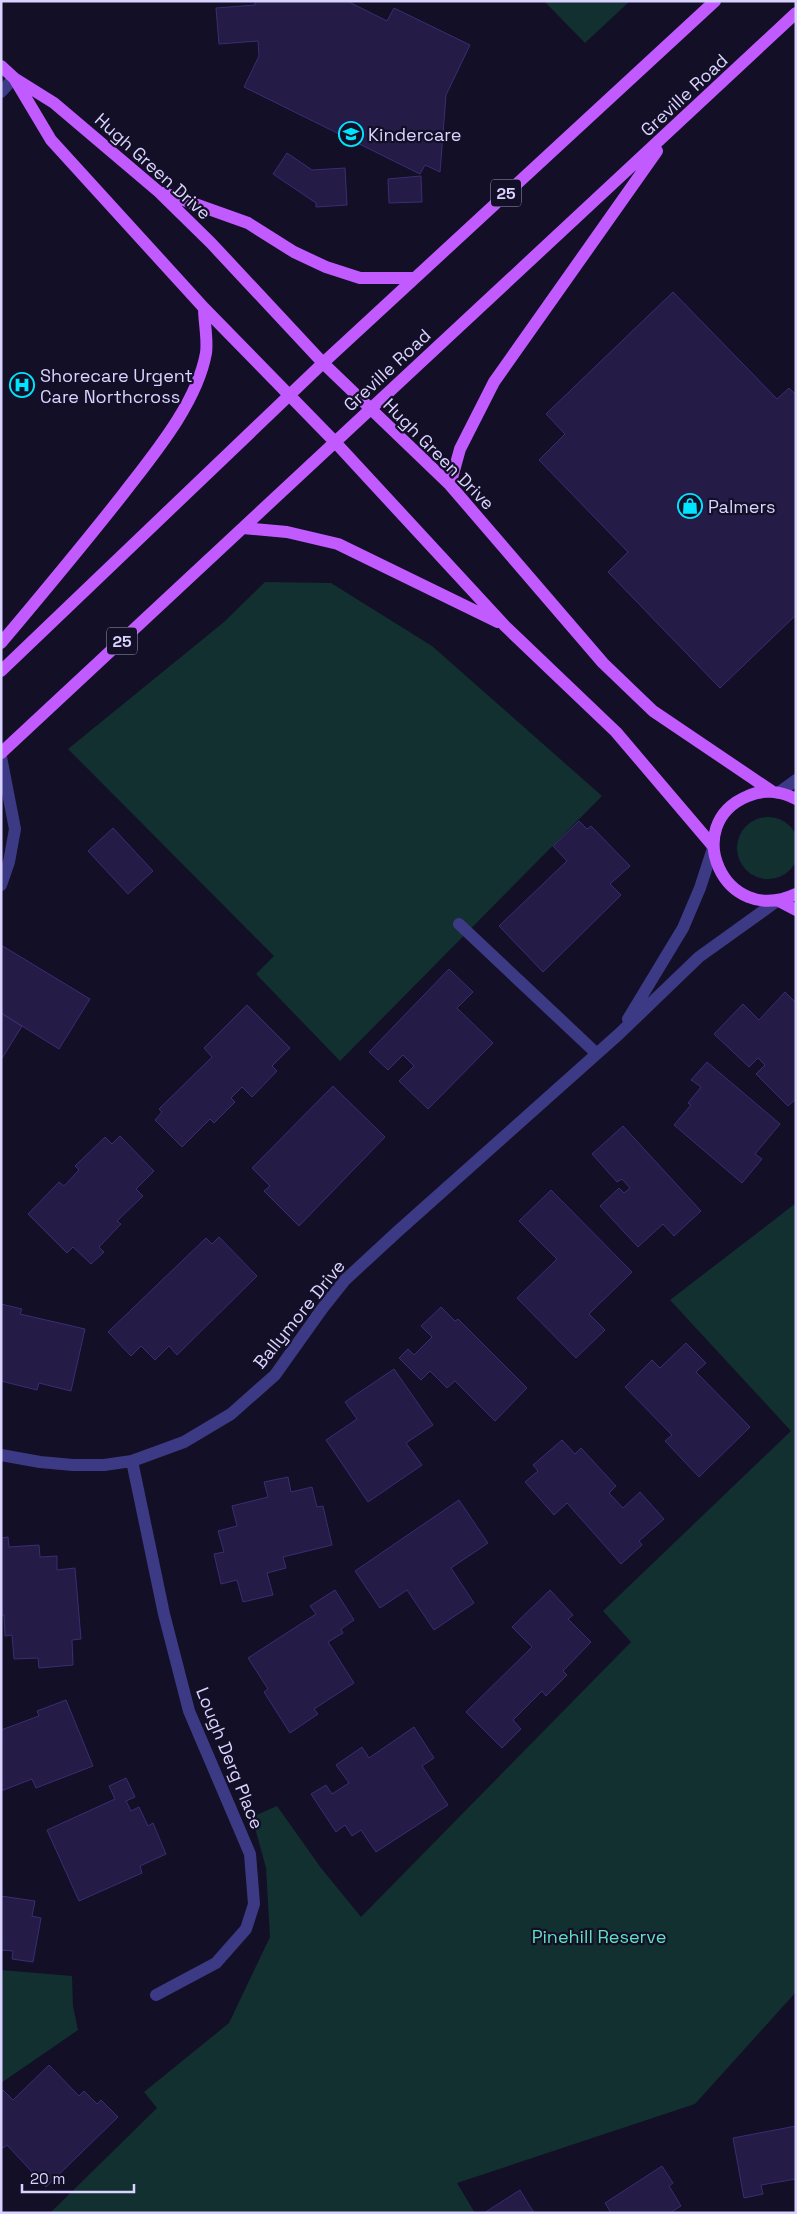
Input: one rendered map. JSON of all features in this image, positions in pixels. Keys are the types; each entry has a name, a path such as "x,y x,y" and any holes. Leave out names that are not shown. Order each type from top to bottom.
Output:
{"main road":[{"name":"25","path":"1,671 322,363 715,1"},
{"name":"Greville Road","path":"1,753 672,131 796,13"},
{"name":"Hugh Green Drive","path":"1,66 14,78 54,103 160,192 211,243 322,363 450,485 603,664 638,698 653,711 775,792"},
{"name":"Hugh Green Drive","path":"14,78 51,140 204,308 335,442 505,626 616,732 713,847"},
{"path":"450,485 460,450 494,382 672,131"},
{"path":"160,192 248,223 294,252 326,267 360,278 415,278"},
{"path":"1,643 94,532 152,457 182,412 196,384 206,353 204,308"},
{"path":"243,528 288,532 338,544 505,626"},
{"path":"796,799 775,792 753,794 735,803 717,826 713,847 718,868 729,885 746,897 766,902 778,901 796,894"},
{"path":"778,901 796,910"}],"street":[{"path":"1,92 14,78"},
{"path":"1,757 15,829 9,862 1,885"},
{"path":"775,792 796,780"},
{"name":"Ballymore Drive","path":"619,1034 683,928 700,888 713,847"},
{"name":"Ballymore Drive","path":"1,1455 73,1465 104,1465 132,1460 184,1442 231,1414 275,1375 345,1280 619,1034 699,957 778,901"},
{"path":"459,924 596,1053"},
{"name":"Lough Derg Place","path":"132,1460 164,1614 189,1711 250,1854 254,1904 246,1929 216,1962 156,1995"}],"green space":[{"path":"544,1 630,1 585,43"},
{"path":"265,582 331,583 432,646 602,796 340,1061 256,974 274,956 68,749 224,622"},
{"path":"768,817 785,822 790,826 794,831 799,848 794,865 790,870 785,874 768,879 751,874 746,870 742,865 737,848 742,831 746,826 751,822"},
{"name":"Pinehill Reserve","path":"796,1203 796,1992 695,2104 457,2183 475,2213 50,2213 157,2108 144,2092 229,2023 270,1937 266,1868 252,1817 277,1806 321,1868 361,1917 631,1642 603,1611 791,1431 670,1300"},
{"path":"1,1970 72,1976 73,2006 78,2030 1,2083"}],"building":[{"path":"255,1 347,1 387,21 394,8 470,45 446,95 440,172 425,165 420,174 244,87 259,56 258,41 219,44 216,8 255,5"},
{"path":"287,153 312,170 345,168 347,205 316,207 316,203 273,174"},
{"path":"421,176 422,202 389,203 388,179"},
{"name":"Palmers","path":"673,292 777,399 789,388 796,395 796,615 720,688 608,572 628,552 539,460 565,434 546,414"},
{"path":"579,821 587,829 591,826 630,866 610,884 621,895 543,972 499,926 567,861 553,846"},
{"path":"113,828 153,871 128,894 88,851"},
{"path":"1,945 90,999 59,1049 1,1013"},
{"path":"449,969 473,992 457,1008 493,1043 428,1109 399,1081 414,1066 403,1055 388,1070 369,1052"},
{"path":"785,992 796,1003 796,1099 788,1106 756,1074 765,1065 758,1058 749,1067 714,1034 743,1004 759,1020"},
{"path":"247,1005 290,1048 272,1066 277,1071 252,1097 242,1087 231,1098 235,1102 214,1123 210,1119 182,1147 155,1120 162,1112 159,1109 212,1057 204,1048"},
{"path":"1,1013 22,1026 1,1060"},
{"path":"707,1062 780,1124 755,1154 762,1159 742,1183 674,1125 691,1105 688,1103 701,1087 691,1080"},
{"path":"333,1086 385,1137 299,1226 264,1191 270,1186 252,1168"},
{"path":"623,1126 701,1211 674,1236 663,1224 638,1247 600,1206 619,1188 624,1193 630,1188 622,1179 617,1182 592,1154"},
{"path":"120,1136 154,1171 136,1189 143,1196 117,1221 121,1224 99,1247 104,1252 91,1264 73,1247 67,1253 28,1214 59,1182 64,1186 79,1170 75,1166 105,1137 112,1144"},
{"path":"551,1190 632,1272 589,1314 605,1330 576,1358 517,1298 557,1259 519,1221"},
{"path":"219,1237 257,1276 177,1355 169,1346 155,1360 141,1346 131,1356 108,1332 206,1238 212,1244"},
{"path":"1,1304 22,1309 20,1314 85,1329 71,1391 39,1383 37,1390 1,1381"},
{"path":"441,1307 455,1321 458,1319 527,1388 495,1421 455,1381 447,1388 430,1371 421,1380 399,1358 408,1349 414,1355 432,1337 421,1326"},
{"path":"686,1343 706,1363 696,1372 750,1427 699,1477 665,1441 672,1435 625,1387 652,1360 660,1368"},
{"path":"394,1369 433,1425 406,1443 422,1465 368,1502 326,1440 357,1419 345,1402"},
{"path":"562,1440 575,1454 581,1448 616,1486 609,1493 623,1508 640,1492 664,1519 639,1541 642,1545 621,1564 567,1503 554,1515 525,1482 538,1471 533,1465"},
{"path":"288,1477 291,1492 312,1487 317,1507 323,1506 332,1545 283,1557 286,1568 267,1573 273,1595 243,1602 237,1580 221,1584 214,1554 224,1552 218,1531 237,1526 232,1506 268,1497 264,1482"},
{"path":"459,1500 488,1543 451,1568 474,1603 434,1630 407,1590 380,1608 355,1571"},
{"path":"8,1537 9,1547 39,1545 40,1557 57,1556 57,1570 75,1568 81,1639 72,1640 73,1665 39,1668 38,1658 14,1659 12,1635 5,1636 4,1615 1,1615 1,1538"},
{"path":"335,1590 354,1620 341,1629 343,1633 328,1642 354,1683 314,1709 318,1714 290,1733 264,1692 268,1689 248,1658 316,1614 310,1606"},
{"path":"550,1590 573,1615 568,1619 591,1642 563,1671 567,1675 546,1696 542,1691 513,1720 521,1729 502,1748 466,1712 532,1647 512,1627"},
{"path":"66,1700 93,1766 36,1788 32,1779 1,1791 1,1730 39,1716 37,1711"},
{"path":"414,1727 434,1758 422,1766 448,1805 376,1852 361,1830 352,1836 345,1825 336,1832 311,1794 326,1785 332,1794 349,1783 336,1765 362,1747 369,1758"},
{"path":"126,1778 135,1797 126,1801 131,1811 139,1807 148,1826 153,1823 166,1854 140,1866 142,1873 79,1901 47,1830 115,1799 109,1786"},
{"path":"1,1896 35,1901 32,1916 41,1918 33,1962 12,1959 13,1951 1,1950"},
{"path":"49,2065 79,2096 84,2091 97,2104 101,2100 118,2117 46,2187 7,2145 3,2148 1,2146 1,2092 3,2090 13,2100"},
{"path":"796,2126 796,2179 761,2185 763,2194 744,2198 733,2138"},
{"path":"662,2166 673,2183 669,2186 681,2206 670,2213 611,2213 605,2203"},
{"path":"520,2190 534,2213 484,2213"}],"place":[{"name":"Kindercare","path":"351,134"},
{"name":"Shorecare Urgent Care Northcross","path":"22,385"},
{"name":"Palmers","path":"690,506"}]}
